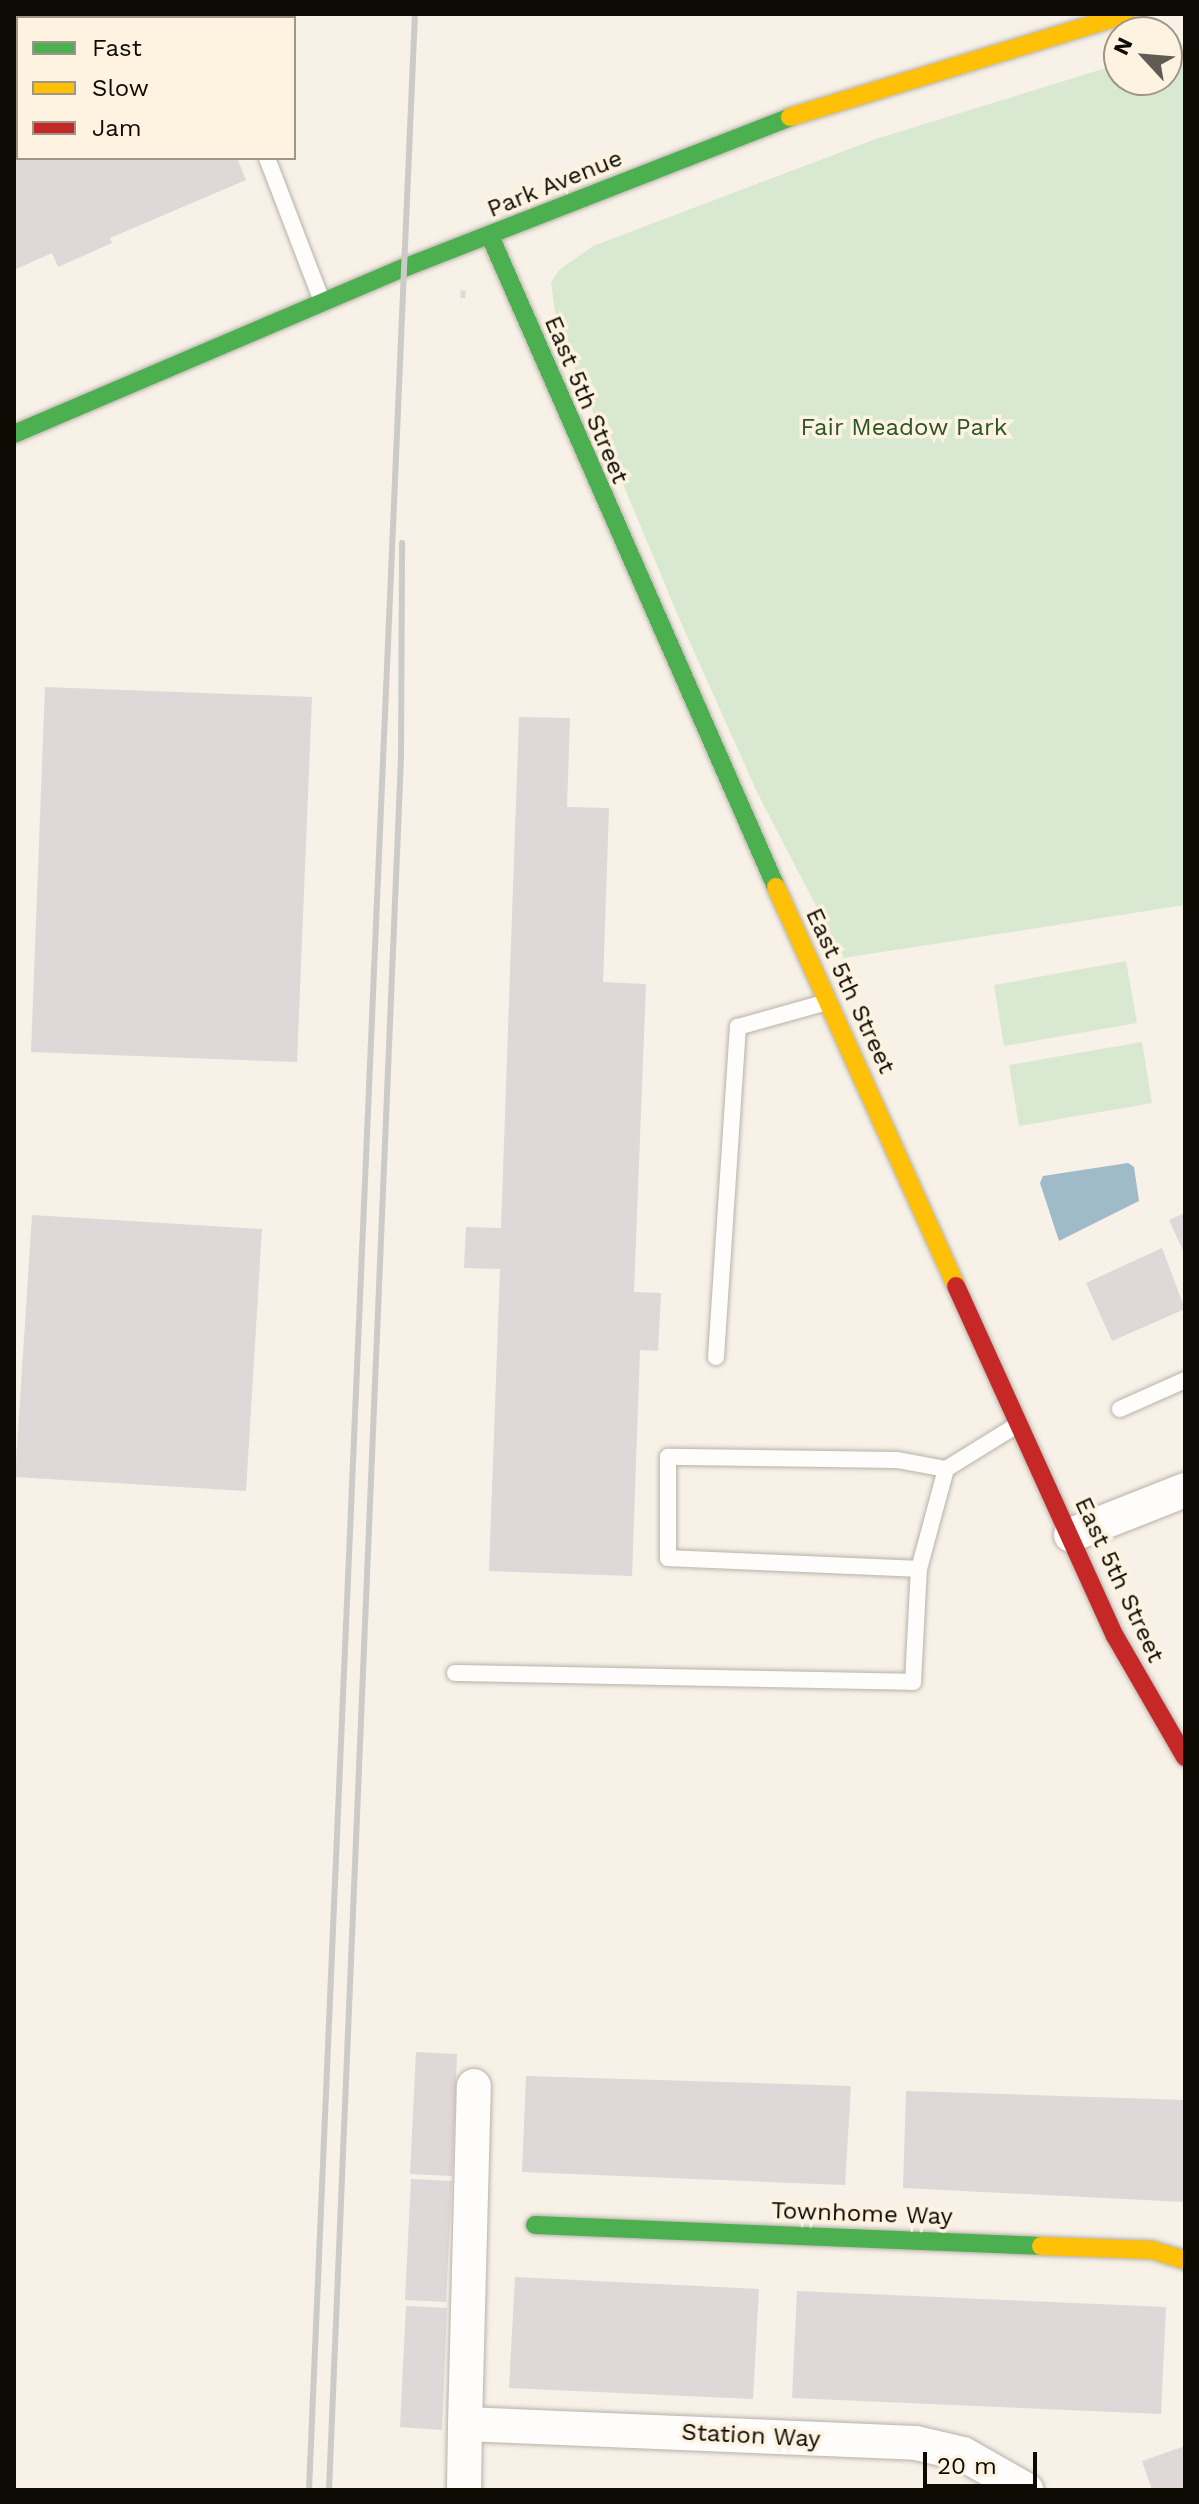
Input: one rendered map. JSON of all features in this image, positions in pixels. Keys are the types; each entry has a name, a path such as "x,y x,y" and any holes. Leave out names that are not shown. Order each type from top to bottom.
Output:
{"street":[{"name":"Park Avenue","path":"14,434 323,302 769,124 1126,14"},
{"name":"East 5th Street","path":"490,236 650,609 1022,1422 1115,1636 1185,1757"},
{"path":"1071,1535 1185,1490"},
{"path":"464,2490 474,2086"},
{"name":"Townhome Way","path":"535,2225 1152,2250 1185,2260"},
{"name":"Station Way","path":"465,2424 916,2443 963,2454 1026,2490"}],"lane":[{"path":"268,160 323,302"},
{"path":"716,1357 738,1027 829,1001"},
{"path":"1120,1409 1185,1380"},
{"path":"919,1569 668,1558 668,1457 897,1460 946,1469 1022,1422"},
{"path":"455,1673 913,1682 919,1569 946,1469"}],"green space":[{"name":"Fair Meadow Park","path":"1183,45 1185,905 843,958 757,792 679,618 557,326 551,283 559,270 593,246 876,139 1103,69 1103,96 1183,96"},
{"path":"1126,961 1137,1023 1004,1046 994,985"},
{"path":"1142,1042 1152,1103 1019,1126 1009,1065"}],"water":[{"path":"1128,1163 1134,1167 1139,1201 1059,1241 1040,1183 1043,1176"}],"building":[{"path":"14,14 88,16 16,16 16,160 238,160 246,180 110,238 112,243 58,267 52,253 14,270"},
{"path":"45,687 312,697 297,1062 31,1052"},
{"path":"519,717 570,718 567,807 609,808 603,982 646,984 634,1292 661,1293 658,1351 640,1350 632,1576 489,1571 500,1269 464,1268 466,1227 501,1228"},
{"path":"1185,1213 1185,1255 1169,1220"},
{"path":"32,1215 262,1229 246,1491 15,1477"},
{"path":"1162,1248 1185,1309 1112,1341 1086,1283"},
{"path":"416,2052 457,2054 452,2176 410,2174"},
{"path":"526,2076 851,2086 845,2185 522,2172"},
{"path":"906,2091 1185,2100 1185,2202 903,2188"},
{"path":"411,2179 452,2181 446,2302 405,2300"},
{"path":"515,2277 759,2289 753,2399 509,2388"},
{"path":"797,2291 1166,2307 1161,2414 792,2398"},
{"path":"406,2306 447,2308 442,2430 400,2427"},
{"path":"1185,2446 1185,2490 1152,2490 1142,2461"}],"railway":[{"path":"309,2490 415,14"},
{"path":"329,2490 401,755 402,543"}],"traffic: fast":[{"path":"14,434 406,267 790,117"},
{"path":"490,236 776,887"},
{"path":"535,2225 1041,2246"}],"traffic: slow":[{"path":"790,117 1126,14"},
{"path":"776,887 956,1286"},
{"path":"1041,2246 1152,2250 1185,2260"}],"traffic: jam":[{"path":"956,1286 1115,1636 1185,1757"}]}
